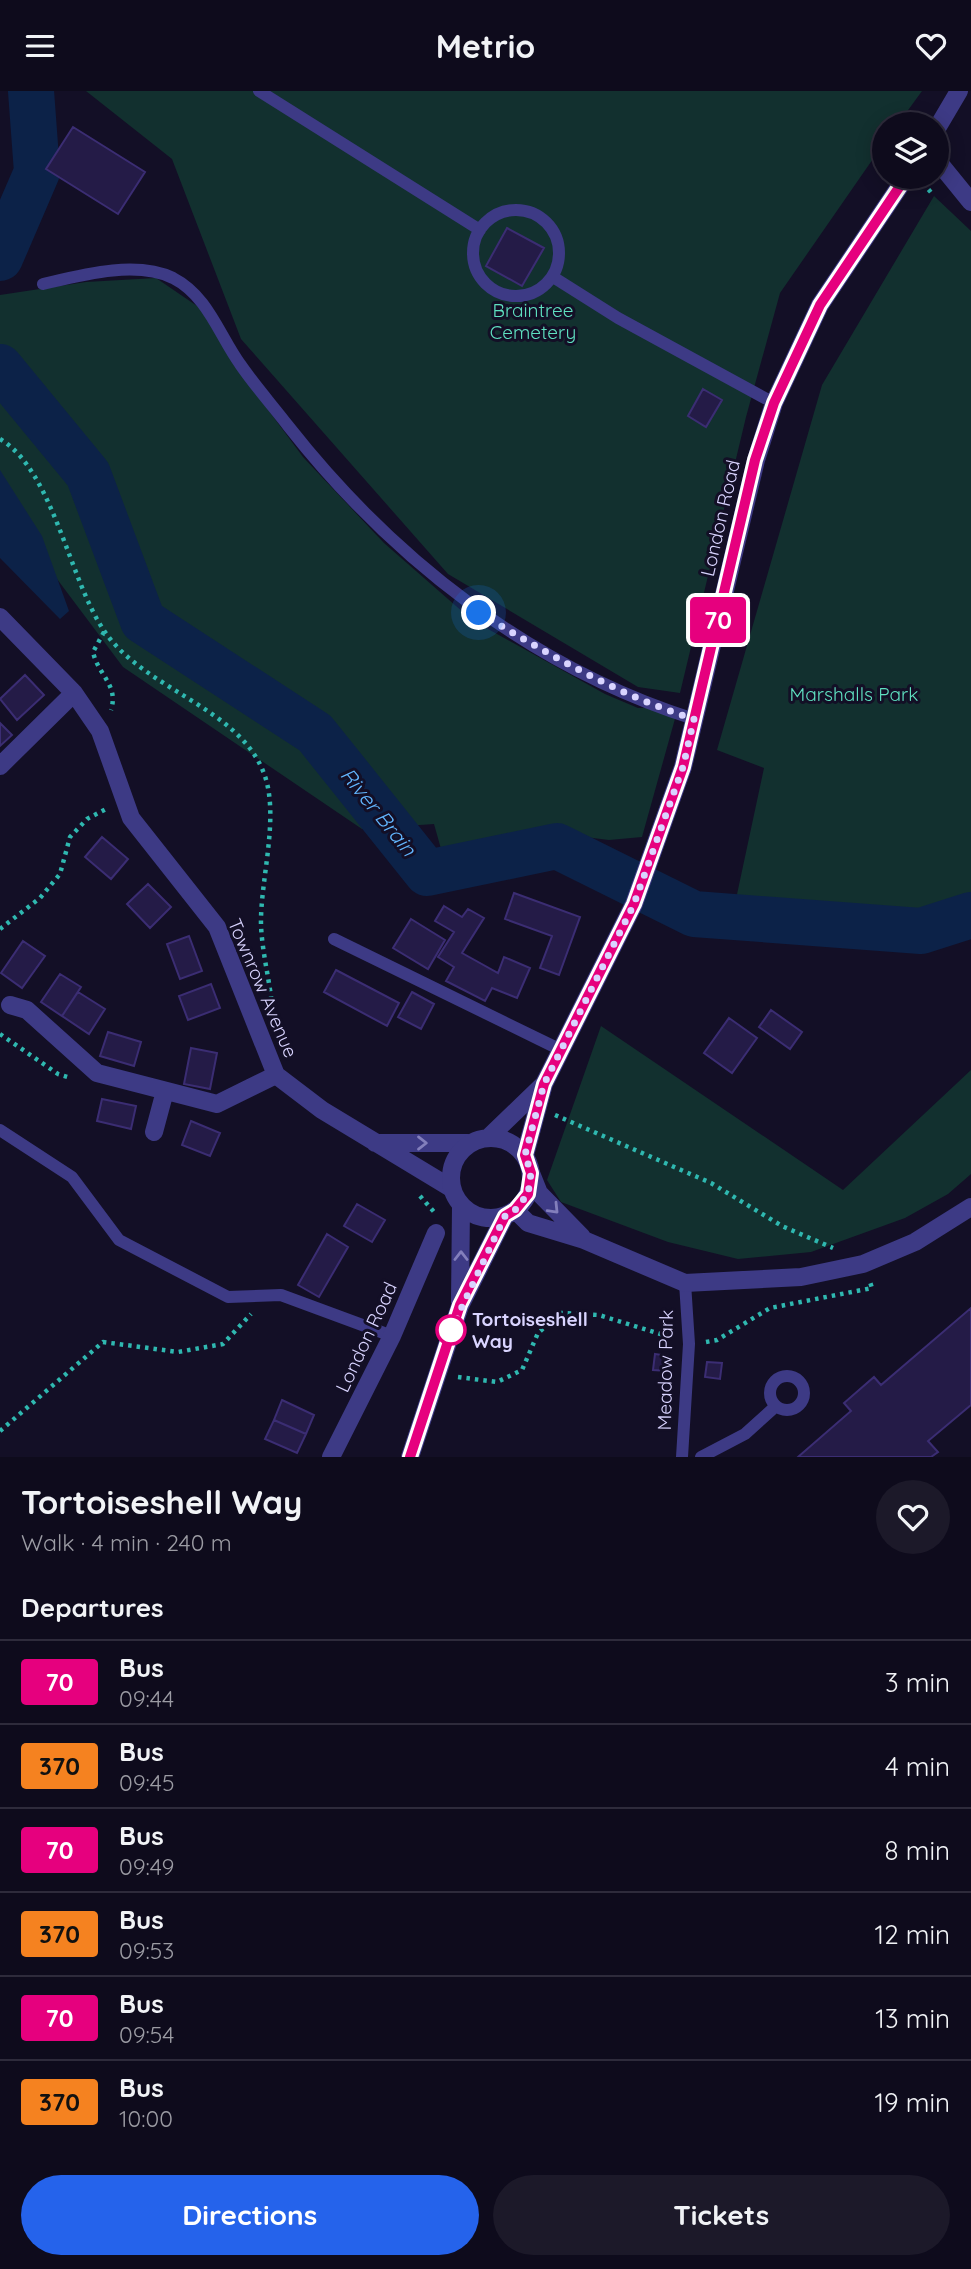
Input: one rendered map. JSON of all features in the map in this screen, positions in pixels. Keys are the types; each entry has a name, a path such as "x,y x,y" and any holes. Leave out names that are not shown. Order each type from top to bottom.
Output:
{"street":[{"path":"947,112 959,91"},
{"path":"949,175 971,202"},
{"name":"London Road","path":"525,1155 544,1084 634,904 683,767 755,460 774,403 820,305 898,189"},
{"name":"Townrow Avenue","path":"0,617 74,693 97,727 131,818 217,927 276,1075 322,1111 451,1188"},
{"path":"0,767 74,693"},
{"path":"10,1005 27,1010 97,1073 165,1091 217,1104 276,1075"},
{"name":"London Road","path":"489,1137 544,1084"},
{"path":"154,1132 165,1091"},
{"path":"375,1143 468,1143 489,1137 509,1141 525,1155 539,1193 584,1240"},
{"path":"468,1143 452,1163 451,1188 461,1206 474,1215 490,1218 510,1213 528,1223 584,1240 685,1283 801,1277 863,1263 915,1242 971,1207"},
{"path":"410,1457 460,1305 510,1213 528,1194 531,1173"},
{"path":"460,1305 461,1206"},
{"name":"London Road","path":"331,1457 392,1336 436,1233"}],"lane":[{"path":"260,91 480,230"},
{"path":"525,210 544,219 556,236 560,257 553,277 538,291 517,297 497,293 480,279 472,260 474,239 485,221 504,211 525,210"},
{"path":"43,283 138,270 174,279 206,308 239,363 303,445 432,577 479,613 561,660 646,704 694,719"},
{"path":"553,277 618,317 774,403"},
{"path":"334,939 561,1050"},
{"path":"0,1130 72,1177 119,1240 228,1297 281,1295 392,1336"},
{"name":"Meadow Park","path":"682,1457 689,1344 685,1283"},
{"path":"701,1457 745,1434 776,1406"}],"path":[{"path":"0,439 15,448 54,513 79,581 104,632 129,660 236,733 263,771 270,817 261,924 274,1016"},
{"path":"97,727 109,715 114,699 113,688 96,665 93,652 104,632"},
{"path":"0,929 40,898 60,874 70,837 87,819 116,804"},
{"path":"555,1114 711,1183 807,1237 831,1248 844,1248"},
{"path":"417,1193 435,1212 436,1233"},
{"path":"0,1430 103,1342 178,1352 223,1344 269,1295"}],"green space":[{"name":"Braintree Cemetery","path":"86,91 922,91 907,112 872,112 872,160 780,293 746,417 680,693 638,687 448,574 241,339 172,159"},
{"name":"Marshalls Park","path":"934,196 971,231 971,896 920,912 736,899 764,768 717,750 822,385"},
{"path":"156,278 200,308 238,369 303,457 384,543 472,620 605,694 638,708 678,708 642,837 609,840 553,833 443,856 434,824 362,829 123,667 0,503 0,295 86,282"},
{"path":"601,1026 843,1190 971,1070 971,1174 948,1194 905,1218 811,1252 738,1259 668,1242 561,1202 547,1180"}],"water":[{"path":"0,470 42,536 69,611 60,619 0,558"}],"building":[{"path":"73,127 145,172 118,214 46,169"},
{"path":"507,228 544,248 522,286 486,266"},
{"path":"703,389 722,400 706,427 688,416"},
{"path":"25,675 44,695 17,720 0,699"},
{"path":"0,723 12,735 0,746"},
{"path":"102,837 128,859 111,879 85,857"},
{"path":"148,884 171,907 150,928 127,904"},
{"path":"514,893 580,917 559,975 540,968 552,936 505,919"},
{"path":"444,906 462,917 468,909 484,918 462,953 498,973 504,957 530,968 517,998 492,988 485,1001 446,981 454,967 438,957 454,932 435,921"},
{"path":"411,919 445,940 428,969 393,948"},
{"path":"189,936 202,971 180,979 167,944"},
{"path":"23,941 45,956 22,988 1,973"},
{"path":"336,970 399,1003 387,1026 324,992"},
{"path":"60,974 81,987 62,1016 41,1002"},
{"path":"211,984 220,1008 188,1020 179,996"},
{"path":"78,992 105,1009 89,1034 62,1016"},
{"path":"412,992 434,1004 421,1029 398,1017"},
{"path":"771,1010 802,1032 790,1049 759,1027"},
{"path":"729,1018 757,1038 732,1073 704,1053"},
{"path":"108,1032 141,1042 134,1066 100,1056"},
{"path":"191,1048 217,1053 210,1089 184,1084"},
{"path":"102,1099 136,1106 131,1129 97,1121"},
{"path":"191,1121 220,1133 210,1156 182,1145"},
{"path":"357,1204 385,1220 372,1242 344,1226"},
{"path":"327,1234 348,1247 319,1297 298,1285"},
{"path":"971,1308 971,1405 928,1441 938,1452 931,1457 798,1457 851,1411 844,1403 874,1377 881,1385"},
{"path":"655,1354 669,1356 668,1371 653,1370"},
{"path":"707,1362 722,1363 720,1379 705,1377"},
{"path":"282,1400 314,1415 306,1434 274,1420"},
{"path":"274,1420 306,1434 297,1453 265,1439"}],"waterway":[{"name":"River Brain","path":"0,258 37,172 31,91"},
{"name":"River Brain","path":"0,367 88,474 143,621 315,733 427,873 557,846 694,914 921,931 971,915"}],"bus line":[{"name":"70","path":"410,1457 460,1305 505,1216 515,1210 528,1194 531,1173 525,1155 544,1084 634,904 683,767 755,460 774,403 820,305 898,189"}],"place":[{"name":"Tortoiseshell Way","path":"451,1330"}],"route":[{"path":"451,1330 460,1305 505,1216 515,1210 528,1194 531,1173 525,1155 544,1084 634,904 683,767 694,719 646,704 613,688 479,613"}]}
